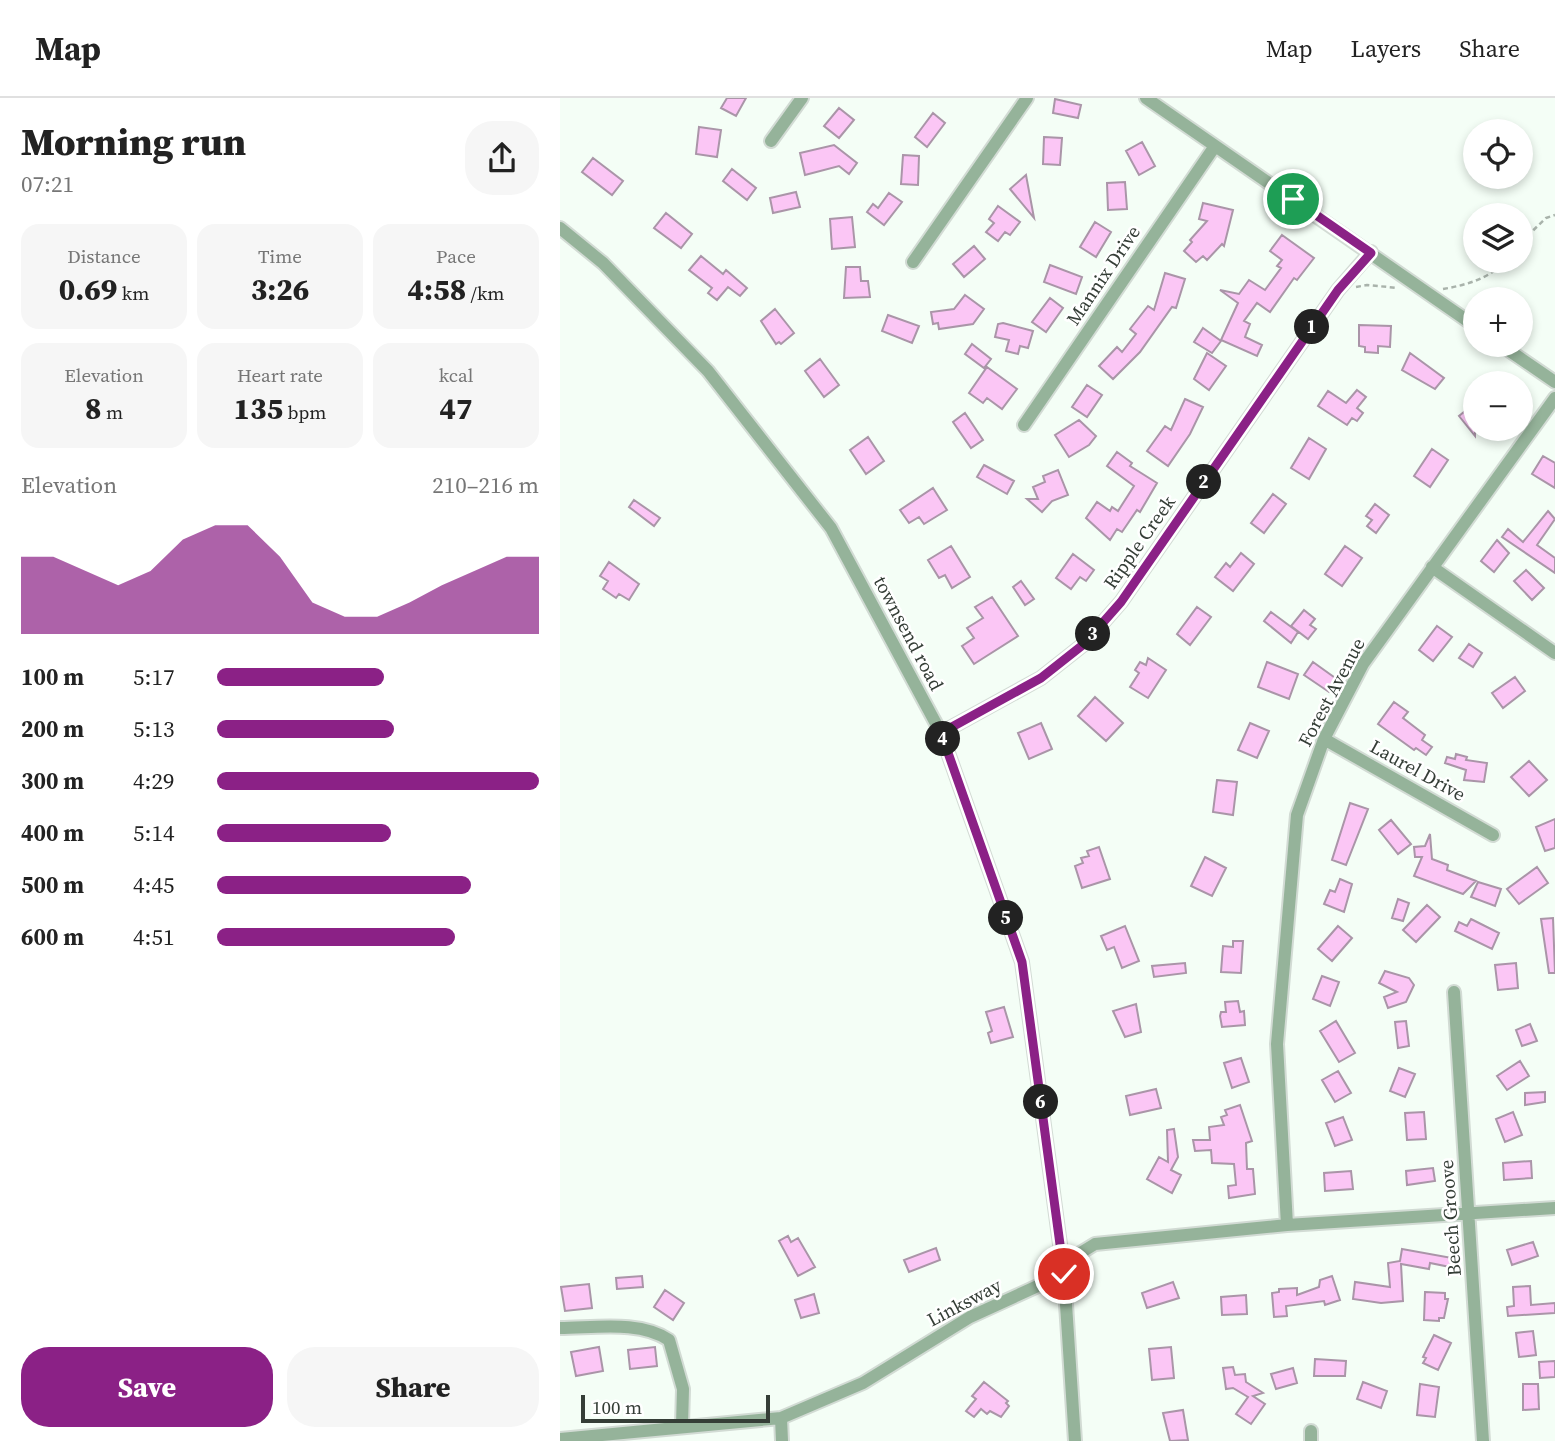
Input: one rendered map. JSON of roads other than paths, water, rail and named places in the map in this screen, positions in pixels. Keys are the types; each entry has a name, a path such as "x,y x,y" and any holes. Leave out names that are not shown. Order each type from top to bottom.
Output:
{"street":[{"path":"771,141 802,98"},
{"path":"913,262 1027,98"},
{"path":"1146,98 1463,318"},
{"name":"Mannix Drive","path":"1024,425 1215,146"},
{"name":"townsend road","path":"560,228 603,263 708,371 831,528 941,733 1022,962 1064,1274 1075,1441"},
{"name":"Ripple Creek","path":"941,733 1041,678 1084,644 1121,602 1338,290 1371,253"},
{"path":"1519,357 1555,382"},
{"name":"Forest Avenue","path":"1287,1225 1278,1044 1297,815 1324,739 1363,664 1555,398"},
{"path":"1432,567 1555,653"},
{"name":"Laurel Drive","path":"1324,739 1493,835"},
{"name":"Beech Groove","path":"1454,992 1483,1441"},
{"name":"Linksway","path":"560,1439 682,1425 781,1418 863,1383 970,1317 1064,1274 1077,1255 1095,1244 1287,1225 1555,1208"},
{"path":"560,1328 628,1328 657,1332 669,1339 683,1389 682,1425"},
{"path":"781,1418 782,1441"}]}
